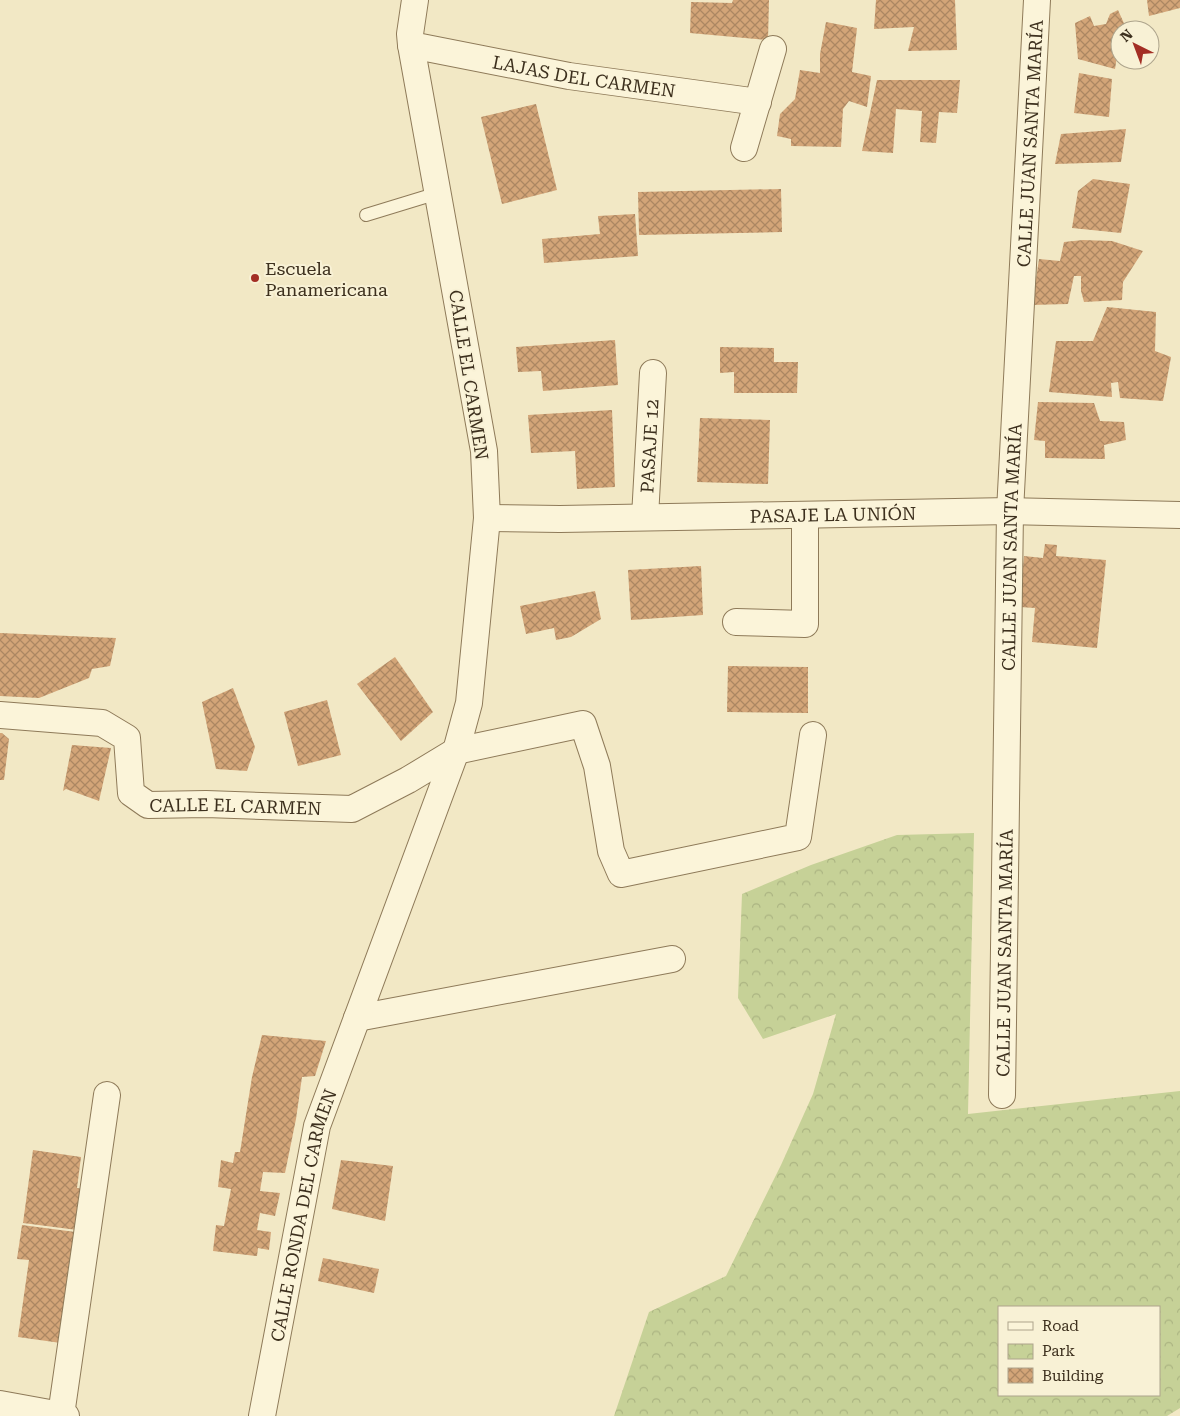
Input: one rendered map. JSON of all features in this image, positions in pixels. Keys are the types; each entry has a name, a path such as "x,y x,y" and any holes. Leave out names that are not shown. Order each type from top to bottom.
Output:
{"street":[{"name":"CALLE EL CARMEN","path":"357,1018 456,751 469,703 487,518 484,451 411,45 410,34 415,0"},
{"name":"CALLE JUAN SANTA MARÍA","path":"1002,1095 1010,511 1036,0"},
{"name":"LAJAS DEL CARMEN","path":"411,45 569,76 758,102"},
{"path":"744,148 773,48"},
{"name":"PASAJE 12","path":"645,518 654,373"},
{"name":"PASAJE LA UNIÓN","path":"487,518 645,518 1010,511 1180,515"},
{"path":"736,622 805,624 805,515"},
{"name":"CALLE EL CARMEN","path":"0,715 102,723 127,738 131,792 148,805 206,804 352,809 408,780 456,751"},
{"path":"456,751 583,724 597,766 611,852 621,874 798,836 813,735"},
{"path":"357,1018 672,959"},
{"name":"CALLE RONDA DEL CARMEN","path":"262,1416 317,1126 357,1018"},
{"path":"0,1404 64,1416 108,1095"}],"lane":[{"path":"366,214 438,194"}],"green space":[{"path":"974,833 968,1114 1180,1091 1180,1408 1167,1416 614,1416 649,1312 726,1276 781,1165 813,1094 836,1014 763,1039 738,998 742,894 811,865 897,835"}],"building":[{"path":"733,0 769,0 768,40 690,33 691,2 732,3"},
{"path":"876,0 955,0 957,50 908,51 914,27 874,29"},
{"path":"1147,0 1180,0 1180,8 1149,16"},
{"path":"1118,10 1122,20 1110,20 1110,68 1078,59 1075,23 1090,16 1094,26 1106,24 1110,14"},
{"path":"826,22 857,28 852,72 871,76 867,107 849,101 843,109 841,147 791,146 791,139 777,136 780,114 795,99 800,70 820,73 820,54"},
{"path":"1079,73 1112,79 1109,117 1074,113"},
{"path":"877,80 960,80 957,113 939,112 936,143 920,142 922,111 896,109 893,153 862,151"},
{"path":"536,104 557,190 502,204 481,117"},
{"path":"1126,129 1121,162 1055,164 1061,134"},
{"path":"1093,179 1130,184 1121,233 1072,228 1078,191"},
{"path":"781,189 782,232 639,235 638,192"},
{"path":"635,214 638,256 544,263 542,239 600,234 598,216"},
{"path":"1083,240 1112,241 1143,251 1123,282 1122,300 1084,302 1081,291 1081,276 1074,276 1068,304 1032,305 1039,259 1060,261 1064,242"},
{"path":"1107,307 1156,312 1155,351 1171,357 1163,401 1120,398 1118,382 1111,383 1112,397 1049,392 1056,341 1093,341"},
{"path":"615,340 618,385 543,391 541,371 518,372 516,347"},
{"path":"720,347 774,348 774,362 798,362 797,393 734,393 734,372 720,373"},
{"path":"1038,402 1094,403 1100,421 1124,422 1126,440 1104,445 1105,459 1045,458 1045,441 1034,440"},
{"path":"612,410 615,487 577,489 575,451 531,453 528,415"},
{"path":"700,418 770,420 768,484 697,482"},
{"path":"1045,544 1057,545 1056,556 1106,560 1097,648 1032,642 1035,608 1019,607 1024,556 1043,558"},
{"path":"701,566 703,615 631,620 628,570"},
{"path":"595,591 601,619 571,637 556,640 554,628 526,634 520,606"},
{"path":"0,633 116,638 110,666 92,669 89,678 39,698 0,696"},
{"path":"395,657 433,712 401,741 357,684"},
{"path":"728,666 808,667 808,713 727,712"},
{"path":"233,688 255,747 247,771 216,769 202,702"},
{"path":"327,700 341,755 298,766 284,712"},
{"path":"0,733 9,739 4,780 0,780"},
{"path":"72,745 111,748 99,801 66,789 63,791"},
{"path":"262,1035 326,1041 315,1076 302,1077 285,1173 263,1172 260,1191 280,1193 275,1216 260,1213 257,1230 271,1232 269,1250 258,1248 257,1256 213,1251 216,1225 224,1226 231,1189 218,1187 221,1160 233,1163 235,1152 240,1152 252,1077"},
{"path":"33,1150 81,1157 77,1188 91,1190 85,1231 23,1223"},
{"path":"341,1160 393,1166 385,1221 332,1209"},
{"path":"22,1225 83,1233 68,1344 18,1337 29,1260 17,1259"},
{"path":"323,1258 379,1269 374,1293 318,1281"}],"place":[{"name":"Escuela Panamericana","path":"255,278"}]}
